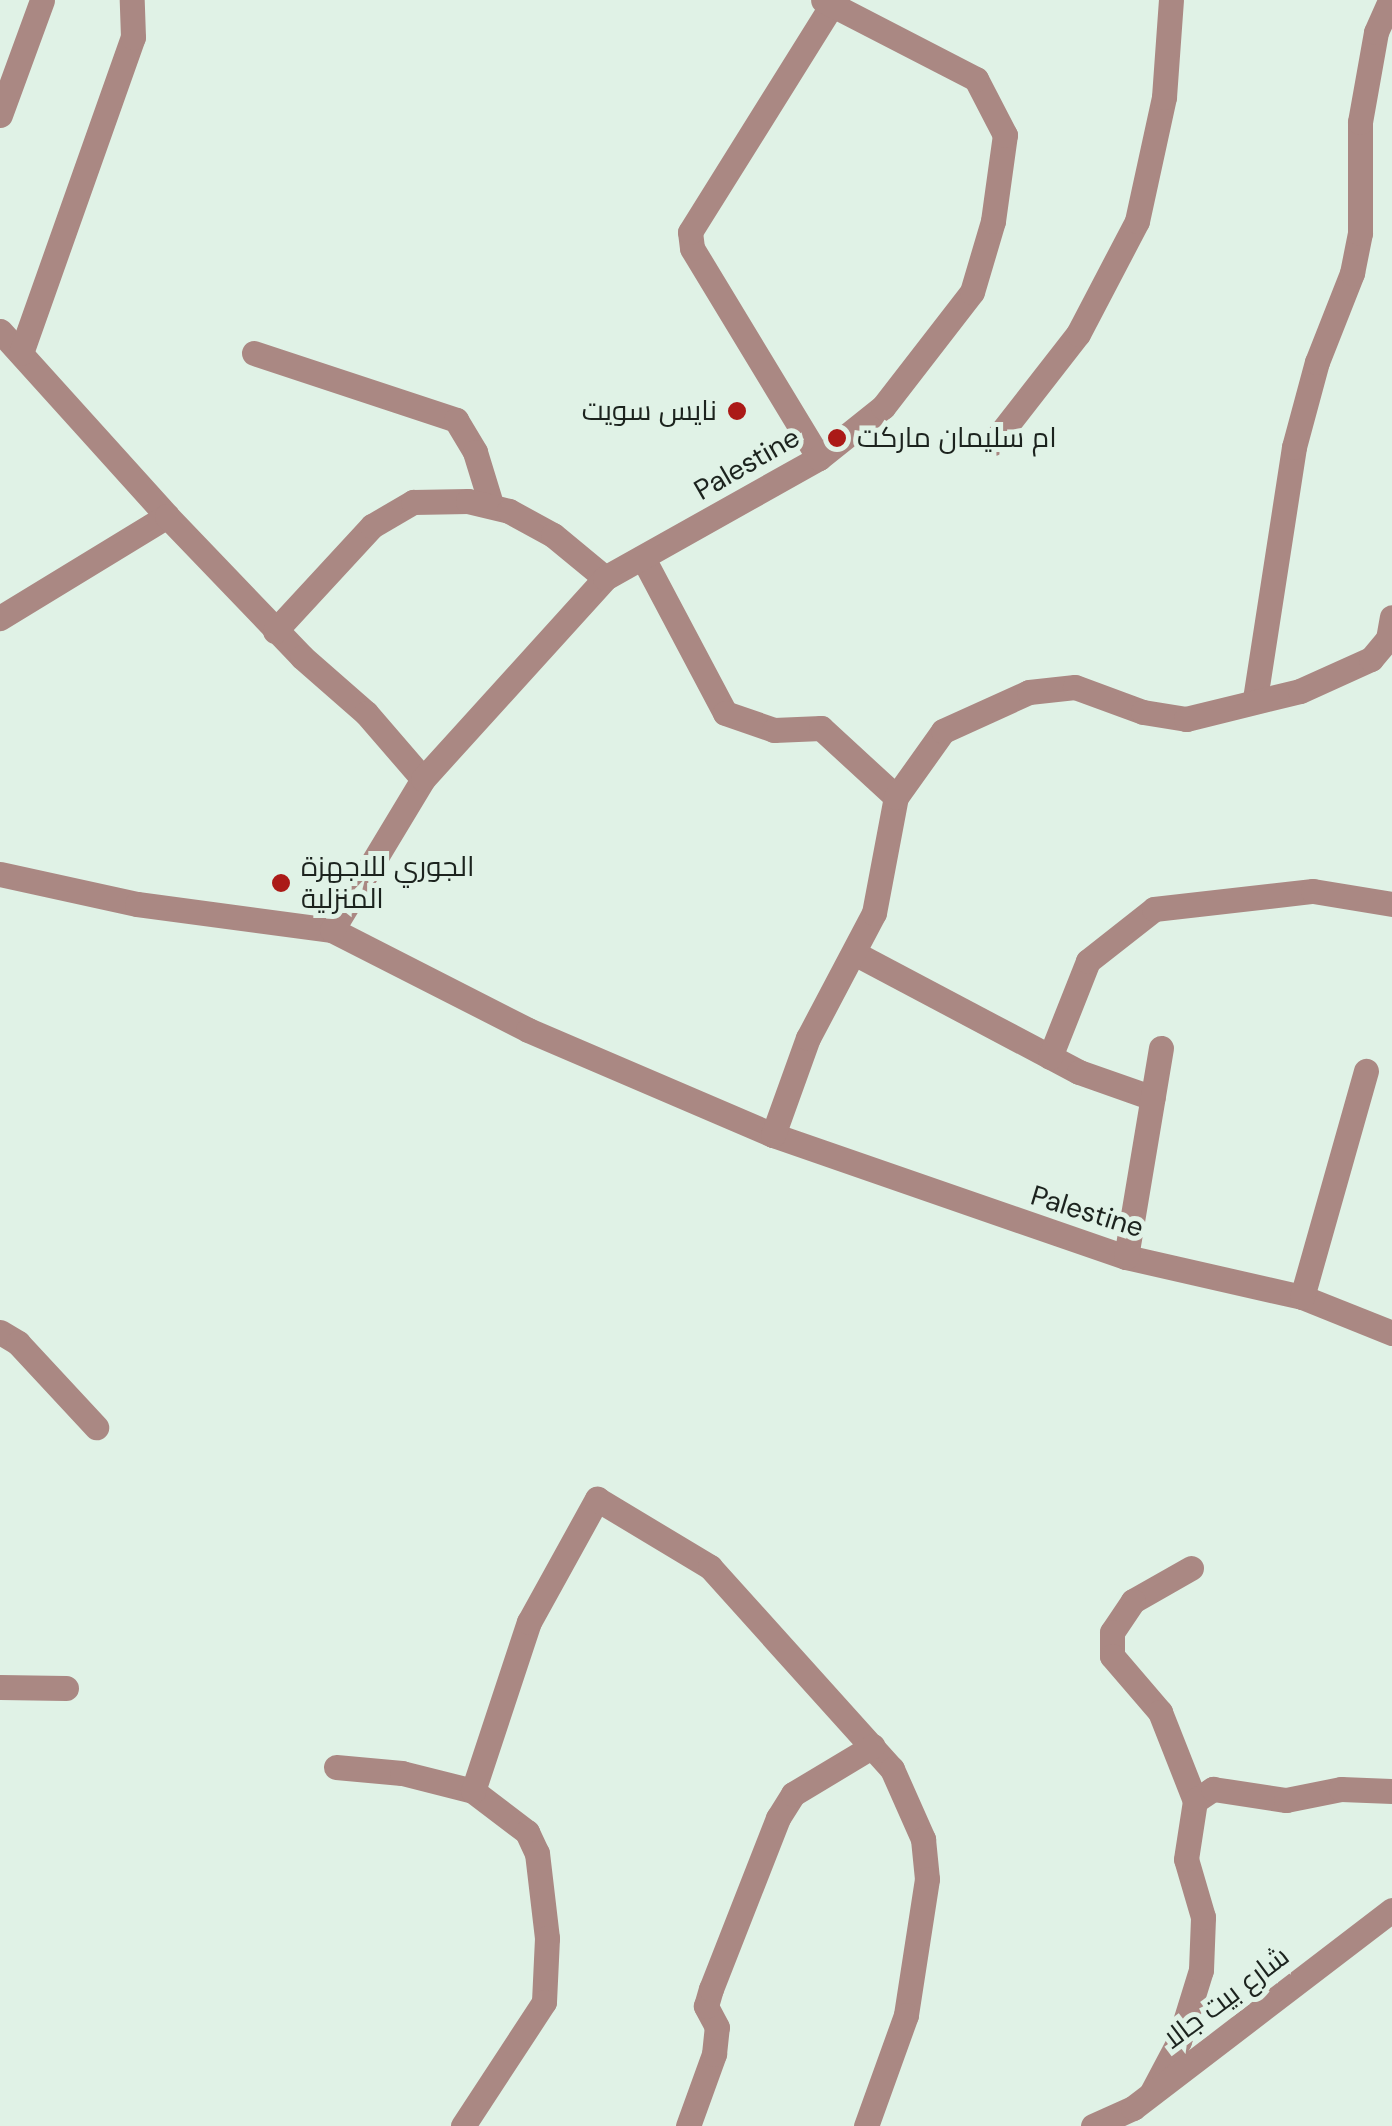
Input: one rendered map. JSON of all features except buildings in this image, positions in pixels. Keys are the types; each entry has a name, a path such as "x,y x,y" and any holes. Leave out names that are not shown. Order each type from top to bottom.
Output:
{"street":[{"path":"0,114 42,0"},
{"path":"21,352 133,37 132,0"},
{"path":"992,443 1078,334 1136,221 1164,96 1171,0"},
{"path":"1255,699 1294,448 1317,362 1352,273 1360,232 1360,122 1376,32 1390,0"},
{"path":"819,458 692,248 690,232 828,2"},
{"name":"Palestine","path":"332,930 423,779 605,578 819,458 884,407 972,292 993,220 1005,136 976,79 828,2"},
{"path":"0,332 166,516 275,631 366,713 423,779"},
{"path":"254,354 456,420 475,452 491,504"},
{"path":"275,631 393,512 413,502 491,504 553,535 605,578"},
{"path":"0,618 166,516"},
{"path":"643,558 725,713 774,730 821,728 896,797"},
{"path":"774,1135 808,1038 856,954 881,886 896,797 942,731 1030,692 1075,687 1143,712 1186,719 1320,682 1372,659 1390,632"},
{"name":"Palestine","path":"0,874 137,904 332,930 528,1030 774,1135 1126,1257 1302,1296 1392,1334"},
{"path":"1050,1057 1088,961 1154,910 1313,891 1392,904"},
{"path":"856,954 1050,1057 1153,1098"},
{"path":"1126,1257 1161,1048"},
{"path":"1302,1296 1366,1071"},
{"path":"0,1332 18,1343 96,1427"},
{"path":"473,1790 529,1622 598,1499 710,1567 873,1746 912,1801 926,1879 906,2015 866,2126"},
{"path":"1145,2109 1179,2040 1200,1970 1203,1917 1186,1859 1195,1800 1160,1712 1112,1656 1112,1632 1133,1601 1191,1568"},
{"path":"0,1687 66,1688"},
{"path":"688,2126 714,2054 717,2028 706,2006 766,1842 793,1794 873,1746"},
{"path":"336,1767 402,1773 473,1790 527,1832 538,1853 548,1978 544,2002 463,2126"},
{"path":"1195,1800 1213,1789 1286,1800 1341,1790 1392,1791"},
{"name":"شارع بيت جالا","path":"1093,2126 1145,2109 1392,1910"}],"place":[{"name":"نايس سويت","path":"737,411"},
{"name":"ام سليمان ماركت","path":"837,438"},
{"name":"الجوري للاجهزة المنزلية","path":"281,883"}]}
